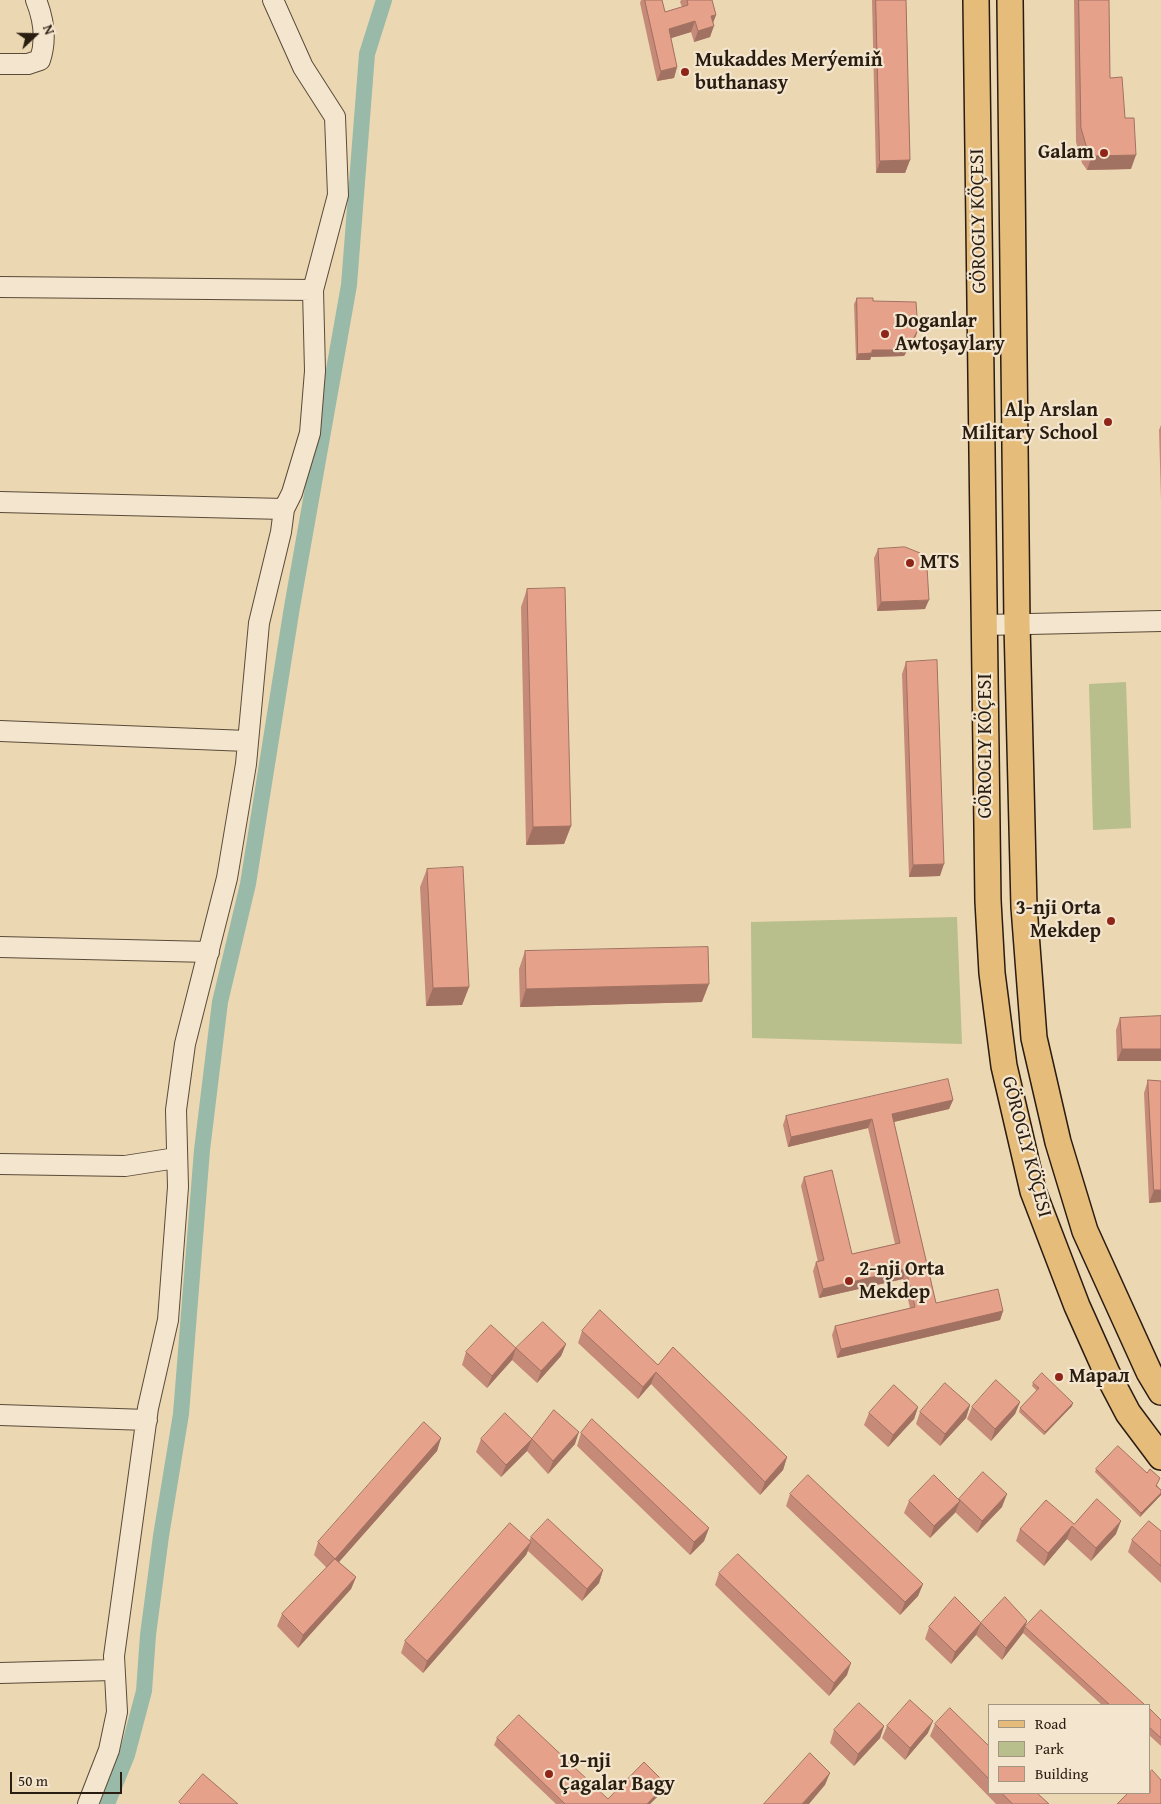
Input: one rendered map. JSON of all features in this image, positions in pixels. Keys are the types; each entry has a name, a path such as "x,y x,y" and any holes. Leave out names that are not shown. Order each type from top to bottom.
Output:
{"main road":[{"name":"GÖROGLY KÖÇESI","path":"976,0 988,901 992,973 1004,1066 1033,1191 1077,1306 1118,1395 1130,1415 1161,1457"},
{"name":"GÖROGLY KÖÇESI","path":"1010,0 1017,624 1024,907 1034,1038 1058,1142 1085,1232 1149,1372 1161,1392"}],"street":[{"path":"0,64 28,64 40,60 44,48 43,18 36,0"},
{"path":"88,1804 109,1750 117,1712 117,1687 113,1670 147,1420 168,1320 178,1187 176,1110 185,1044 227,878 246,764 259,622 281,532 284,509 292,493 310,433 314,370 313,290 338,194 336,118 303,67 273,0"},
{"path":"0,287 313,290"},
{"path":"0,502 284,509"},
{"path":"985,625 1161,621"},
{"path":"0,732 247,741"},
{"path":"0,947 209,952"},
{"path":"0,1164 125,1166 176,1158"},
{"path":"0,1416 147,1420"},
{"path":"0,1673 113,1670"}],"green space":[{"path":"1126,682 1131,828 1093,830 1089,684"},
{"path":"957,917 962,1044 752,1038 751,922"}],"building":[{"path":"645,0 662,0 665,12 688,5 687,0 712,0 716,15 711,16 714,26 698,31 695,21 669,29 677,67 661,71"},
{"path":"876,0 906,0 910,160 880,161"},
{"path":"1079,0 1109,0 1110,78 1122,77 1125,118 1134,118 1136,155 1092,156 1087,149 1081,128"},
{"name":"Doganlar Awtoşaylary","path":"857,298 873,298 873,301 916,302 918,330 907,350 872,350 872,353 858,354"},
{"path":"905,547 920,553 927,567 929,600 881,602 878,549"},
{"path":"565,588 571,826 533,827 527,589"},
{"path":"937,660 944,864 913,865 906,662"},
{"path":"463,867 469,987 433,988 427,869"},
{"path":"708,947 709,984 526,989 525,951"},
{"path":"1161,1016 1161,1049 1122,1049 1120,1018"},
{"path":"948,1079 953,1100 892,1114 936,1303 998,1289 1003,1311 841,1349 835,1326 915,1307 906,1269 823,1289 816,1262 824,1260 804,1177 832,1170 852,1254 900,1243 872,1119 791,1137 786,1116"},
{"path":"1148,1080 1161,1081 1161,1190 1154,1190"},
{"path":"600,1310 658,1365 673,1347 787,1457 765,1482 656,1372 643,1387 582,1331"},
{"path":"543,1322 566,1344 541,1371 516,1348"},
{"path":"491,1325 516,1348 492,1376 466,1352"},
{"path":"1042,1373 1073,1403 1045,1432 1020,1408 1039,1388 1033,1383"},
{"path":"996,1380 1020,1402 995,1429 972,1407"},
{"path":"945,1383 970,1405 945,1434 920,1412"},
{"path":"894,1385 918,1407 893,1435 869,1413"},
{"path":"554,1410 579,1432 553,1461 532,1439"},
{"path":"505,1413 532,1439 506,1465 481,1439"},
{"path":"592,1419 709,1528 694,1542 581,1433"},
{"path":"424,1422 441,1438 335,1559 318,1542"},
{"path":"1118,1446 1147,1473 1150,1469 1160,1478 1156,1486 1161,1490 1161,1493 1141,1513 1096,1469"},
{"path":"983,1472 1007,1494 982,1521 959,1499"},
{"path":"808,1475 923,1584 905,1602 790,1494"},
{"path":"934,1475 960,1501 934,1526 909,1501"},
{"path":"1097,1499 1121,1521 1096,1548 1072,1526 1048,1553 1020,1529 1046,1500 1074,1524"},
{"path":"548,1519 603,1570 587,1589 531,1537"},
{"path":"1149,1521 1161,1531 1161,1566 1132,1540"},
{"path":"510,1523 531,1542 427,1661 405,1641"},
{"path":"738,1554 851,1663 834,1683 719,1573"},
{"path":"335,1559 356,1577 303,1635 282,1614"},
{"path":"955,1597 981,1623 955,1652 929,1627"},
{"path":"1005,1597 1027,1621 1006,1648 981,1623"},
{"path":"1041,1610 1144,1704 1109,1704 1025,1627"},
{"path":"910,1700 933,1721 910,1748 887,1726"},
{"path":"859,1703 884,1726 858,1754 834,1730"},
{"path":"950,1708 988,1745 988,1778 935,1724"},
{"path":"1151,1710 1161,1720 1161,1738 1151,1729"},
{"path":"519,1715 608,1799 644,1762 666,1784 647,1804 565,1804 497,1738"},
{"path":"810,1753 830,1773 802,1804 764,1804"},
{"path":"1151,1771 1161,1780 1161,1804 1117,1804 1127,1794 1151,1794"},
{"path":"203,1774 238,1804 181,1804 179,1802"},
{"path":"1003,1794 1038,1794 1049,1804 1013,1804"}],"waterway":[{"path":"107,1804 127,1755 144,1691 148,1635 161,1536 181,1414 202,1150 220,1002 248,884 292,607 349,285 367,54 384,0"}],"place":[{"name":"Mukaddes Merýemiň buthanasy","path":"685,72"},
{"name":"Galam","path":"1104,153"},
{"name":"Doganlar Awtoşaylary","path":"885,334"},
{"name":"Alp Arslan Military School","path":"1108,422"},
{"name":"MTS","path":"910,563"},
{"name":"3-nji Orta Mekdep","path":"1111,921"},
{"name":"2-nji Orta Mekdep","path":"849,1281"},
{"name":"Марал","path":"1059,1377"},
{"name":"19-nji Çagalar Bagy","path":"549,1774"}]}
